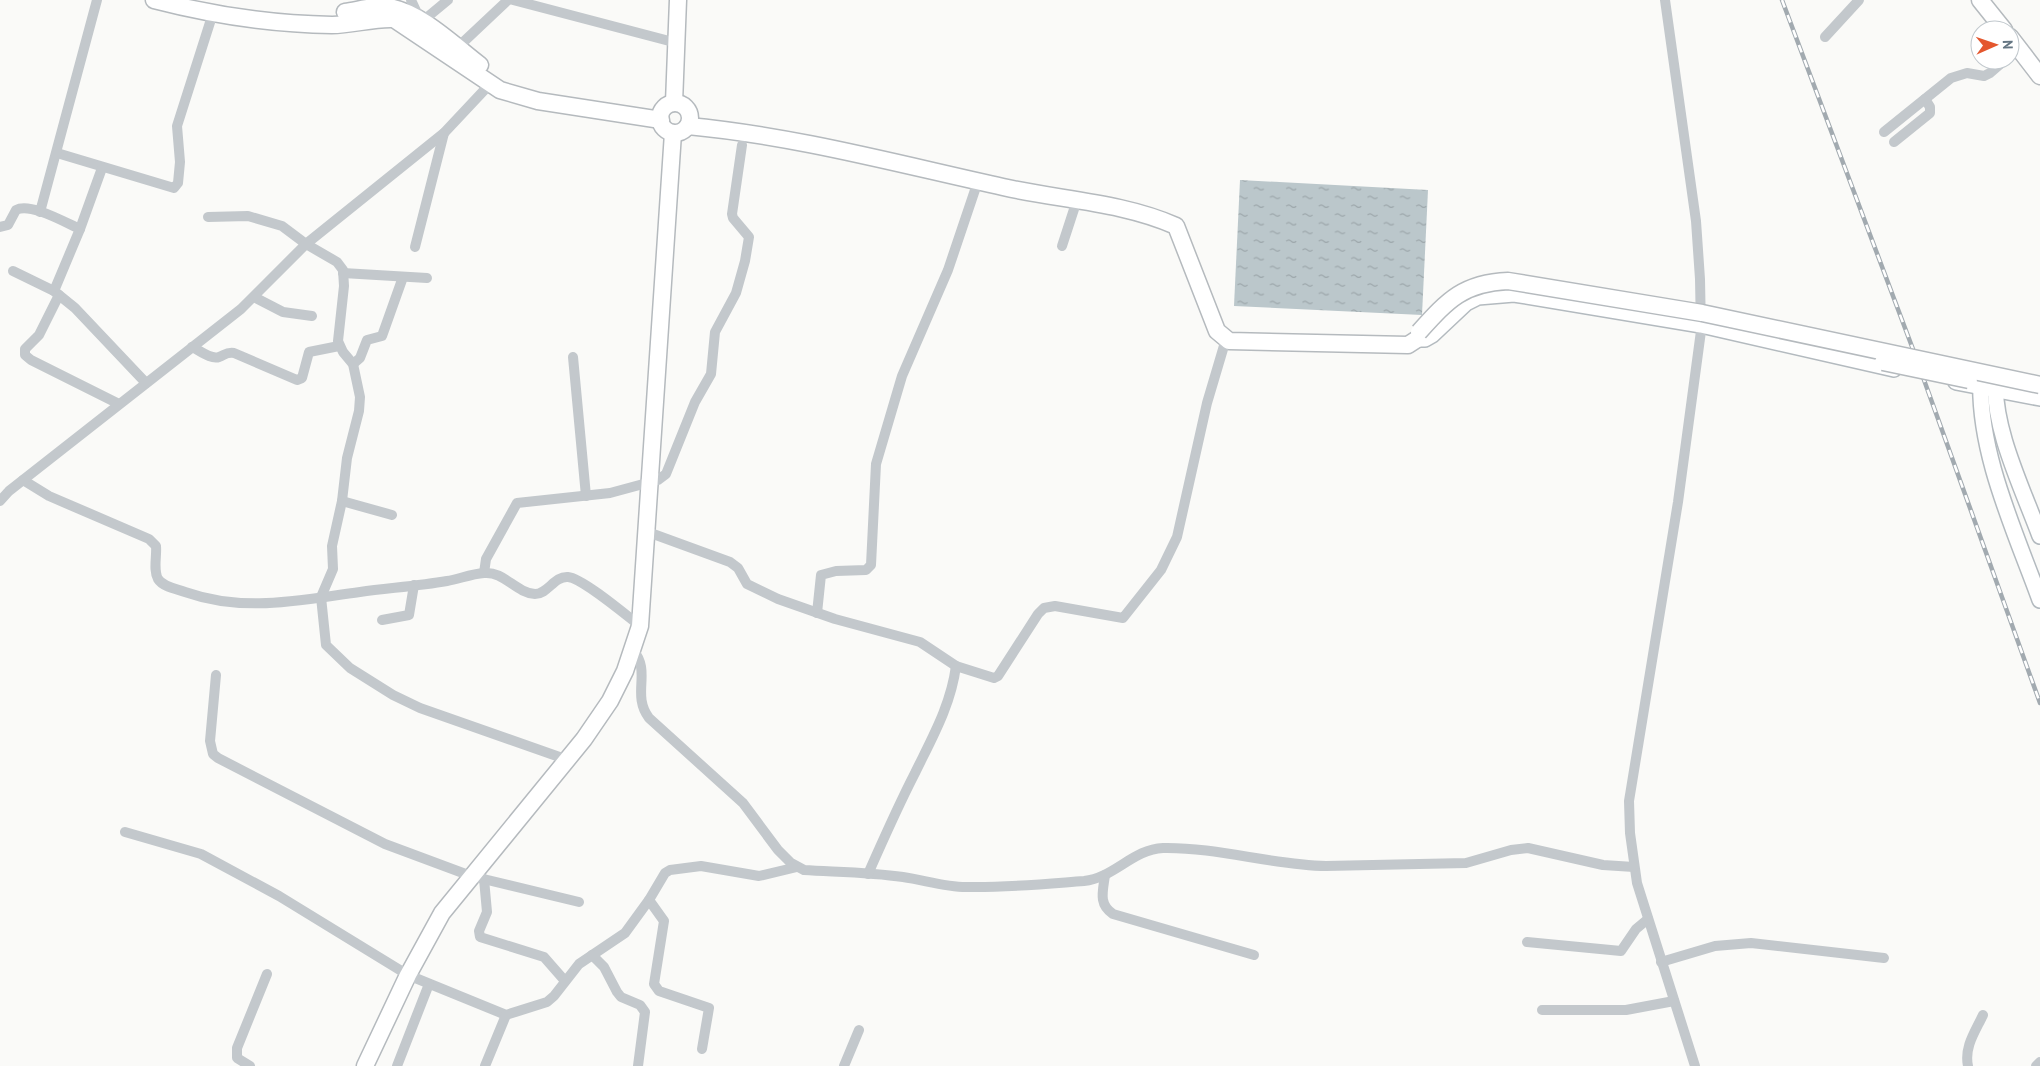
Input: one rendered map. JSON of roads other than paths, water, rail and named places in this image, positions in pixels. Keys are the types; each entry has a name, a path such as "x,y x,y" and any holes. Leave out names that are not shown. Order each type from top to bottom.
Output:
{"main road":[{"path":"154,0 212,13 287,24 336,25 377,18 394,19 500,90 538,101 666,111 684,106 684,124 648,483 640,626 633,650 610,701 568,760 542,788 478,878 442,913 408,976 365,1066"},
{"path":"199,0 306,18 377,6 389,7 418,20 496,76 512,84 530,89 666,111"},
{"path":"678,0 677,43 664,127 684,124 866,145 1166,211 1180,219 1188,232 1225,323 1238,332 1392,338 1419,336 1455,296 1466,289 1494,282 1508,281 1702,313 2040,385"},
{"path":"1968,0 1984,20"},
{"path":"1980,0 1996,20"},
{"path":"2020,50 2040,76"},
{"path":"2020,68 2040,91"},
{"path":"684,124 870,155 978,181 1077,200 1161,219 1176,226 1217,331 1226,339 1408,345 1460,300 1480,291 1507,288 1701,321 2040,394"}],"street":[{"path":"40,212 97,0"},
{"path":"411,0 417,13 425,19 448,0"},
{"path":"458,48 508,0"},
{"path":"513,0 677,43"},
{"path":"1666,0 1696,221 1701,325 1678,502 1629,801 1634,867 1661,962 1695,1066"},
{"path":"1825,37 1853,2"},
{"path":"57,153 170,188 176,185 180,162 177,126 212,13"},
{"path":"1884,132 1951,78 1967,73 1984,76 1993,70"},
{"path":"0,500 4,488 22,480 254,297 306,244 444,133 490,84"},
{"path":"1894,142 1930,113 1930,107 1925,99"},
{"path":"415,247 444,133"},
{"path":"484,573 486,559 518,504 523,501 586,496 648,483 662,478 666,474 695,402 711,374 715,332 736,293 745,261 749,237 733,218 732,214 742,145"},
{"path":"102,168 39,335 25,349 25,355 31,360 119,404"},
{"path":"816,613 821,575 836,571 866,570 871,565 876,464 902,376 948,270 978,181"},
{"path":"1062,246 1077,200"},
{"path":"0,227 8,225 18,208 40,212 80,229"},
{"path":"208,217 256,217 289,230 306,244 337,262 343,273 344,286 338,341 339,346 353,364 360,397 359,412 347,458 342,501 332,546 333,569 321,597 326,645 350,668 393,695 420,708 568,760"},
{"path":"13,271 56,293 75,308 146,383"},
{"path":"343,273 427,278"},
{"path":"353,364 360,358 367,340 382,336 403,277"},
{"path":"1419,336 1448,296 1468,283 1488,277 1515,278 1701,308 2040,380"},
{"path":"1419,336 1432,335 1466,303 1478,297 1498,294 1532,296 1701,325 2040,398"},
{"path":"254,297 283,312 312,316"},
{"path":"645,531 730,562 738,568 747,584 778,600 816,613 920,642 956,666 991,678 998,676 1038,614 1049,606 1123,618 1161,570 1177,537 1207,403 1226,339"},
{"path":"192,347 212,358 219,357 227,352 234,353 297,380 302,378 309,352 339,346"},
{"path":"572,357 586,496"},
{"path":"1981,367 2004,439 2040,536"},
{"path":"1997,370 1979,402 1984,431 2003,498 2040,600"},
{"path":"22,480 49,496 149,539 156,546 156,575 159,581 169,587 224,603 282,603 414,586 484,573 499,576 520,588 536,594 561,578 575,579 640,626"},
{"path":"342,501 392,515"},
{"path":"382,620 409,615 414,586"},
{"path":"633,650 642,662 640,697 644,711 702,767 744,803 778,850 797,868"},
{"path":"868,874 888,827 946,708 953,687 956,666"},
{"path":"216,675 210,741 213,754 218,758 385,844 478,878 579,902"},
{"path":"125,832 202,854 235,870 408,976 506,1015 547,1002 575,968 625,933 649,900 665,873 676,868 701,866 753,876 797,868 902,877 967,887 1085,880 1105,875 1141,853 1165,848 1305,866 1326,866 1466,863 1511,850 1528,848 1603,865 1634,867"},
{"path":"1105,875 1102,902 1106,910 1113,914 1254,955"},
{"path":"478,878 487,912 479,931 480,937 544,957 565,982"},
{"path":"649,900 664,921 654,984 659,991 709,1008 702,1049"},
{"path":"1527,942 1621,951 1636,929 1648,918"},
{"path":"1661,962 1715,946 1750,943 1884,958"},
{"path":"592,955 604,967 612,986 621,997 640,1005 645,1012 638,1066"},
{"path":"250,1066 238,1058 237,1048 267,974"},
{"path":"397,1066 429,984"},
{"path":"1542,1010 1626,1010 1674,1001"},
{"path":"485,1066 506,1015"},
{"path":"1968,1066 1966,1055 1968,1046 1983,1015"},
{"path":"844,1066 859,1030"},
{"path":"2036,1066 2040,1062"}],"water":[{"path":"1240,180 1428,190 1422,315 1234,306"}],"railway":[{"path":"1782,0 1914,352 2040,703"}]}
